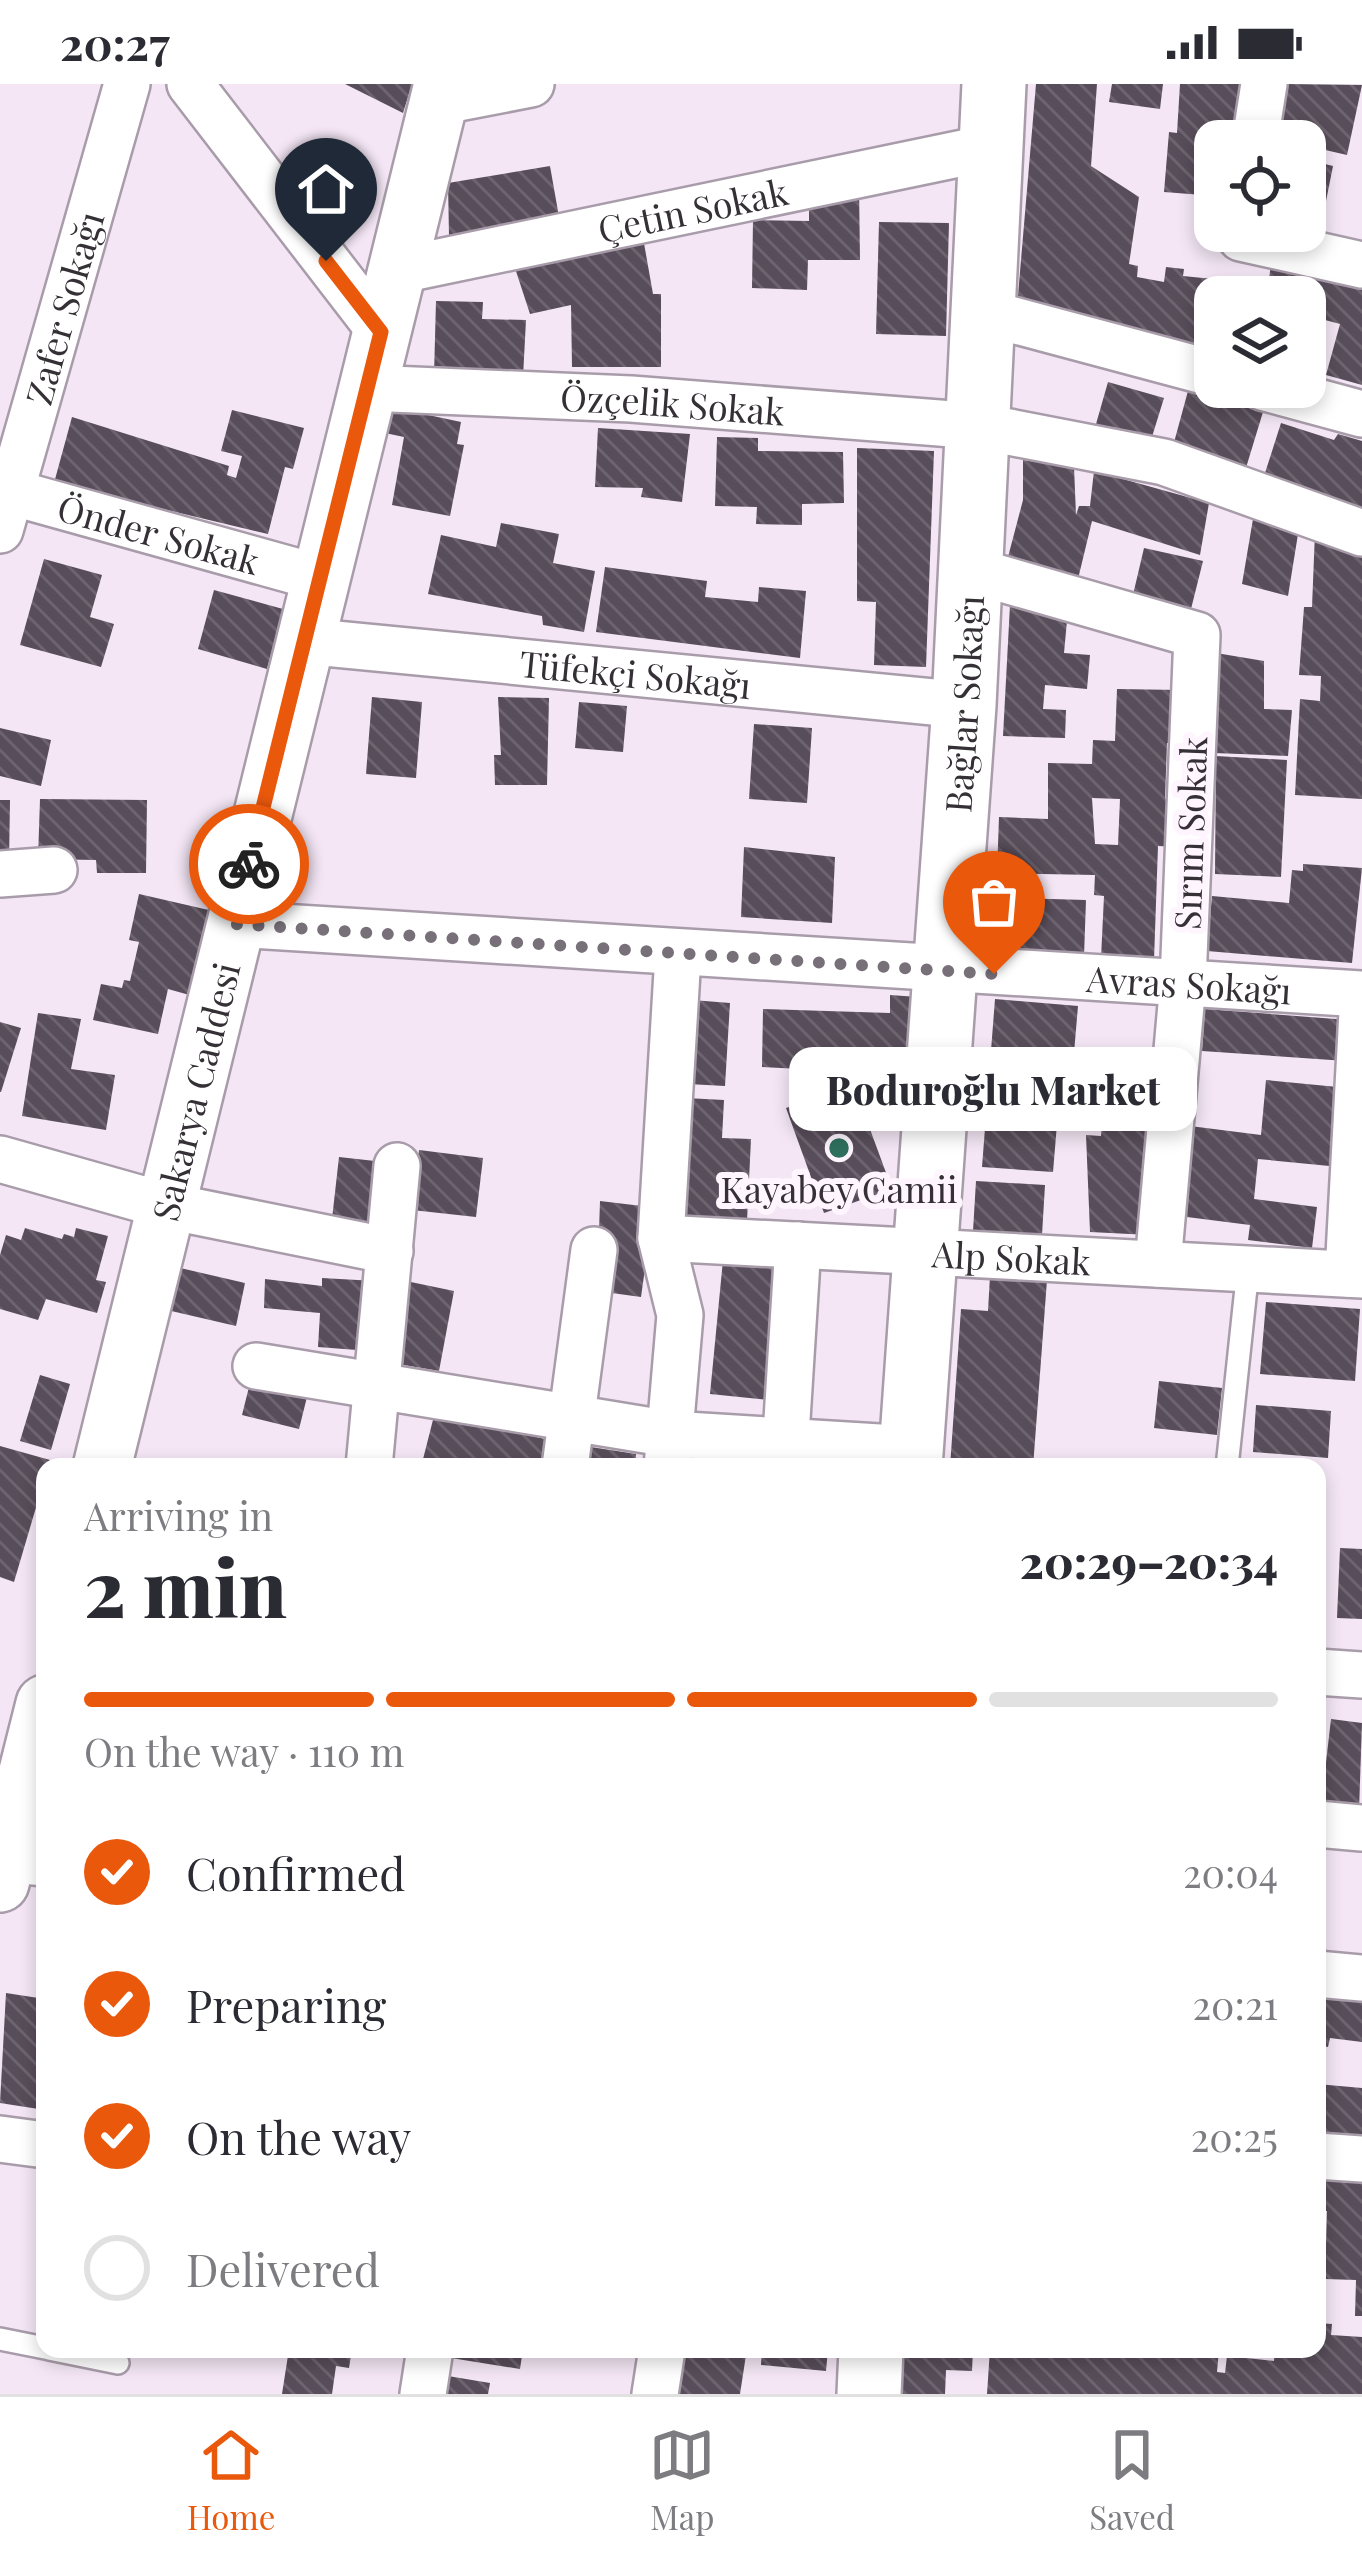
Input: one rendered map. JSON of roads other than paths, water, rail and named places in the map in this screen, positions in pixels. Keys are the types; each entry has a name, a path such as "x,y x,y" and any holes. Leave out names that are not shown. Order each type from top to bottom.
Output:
{"main road":[{"name":"Bağlar Sokağı","path":"911,1458 964,705 994,84"},
{"path":"869,2394 871,2358"}],"street":[{"name":"Zafer Sokağı","path":"4,504 127,84"},
{"path":"190,84 381,332"},
{"path":"441,93 531,84"},
{"path":"1258,120 1264,84"},
{"name":"Sakarya Caddesi","path":"104,1458 441,93"},
{"name":"Çetin Sokak","path":"396,271 992,147"},
{"path":"1302,252 1362,266"},
{"path":"983,312 1194,368"},
{"name":"Özçelik Sokak","path":"367,388 631,400 978,425 1164,462 1362,533"},
{"path":"1326,404 1362,414"},
{"name":"Önder Sokak","path":"4,504 320,578"},
{"name":"Sırım Sokak","path":"971,570 1197,635 1183,982 1159,1264"},
{"name":"Tüfekçi Sokağı","path":"304,640 964,705"},
{"path":"0,874 54,870"},
{"name":"Avras Sokağı","path":"234,924 946,972 1362,994"},
{"path":"669,1450 680,1315 661,1238 678,955"},
{"path":"1355,1275 1362,1012"},
{"path":"0,1159 163,1205 390,1251"},
{"path":"370,1458 397,1166"},
{"name":"Alp Sokak","path":"661,1238 1355,1275"},
{"path":"784,1454 798,1245"},
{"path":"566,1458 594,1250"},
{"path":"256,1366 571,1421 669,1450 911,1458"},
{"path":"1326,1673 1362,1675"},
{"path":"13,1866 36,1750"},
{"path":"1326,1825 1362,1828"},
{"path":"1326,1975 1362,1978"},
{"path":"0,2139 36,2144"},
{"path":"1326,2157 1362,2159"},
{"path":"423,2394 429,2358"},
{"path":"655,2394 661,2358"}],"lane":[{"path":"1227,1458 1248,1269"},
{"path":"0,2339 36,2347"},
{"path":"93,2358 118,2363"}],"place":[{"name":"Boduroğlu Market","path":"994,974"},
{"name":"Kayabey Camii","path":"839,1148"}]}
